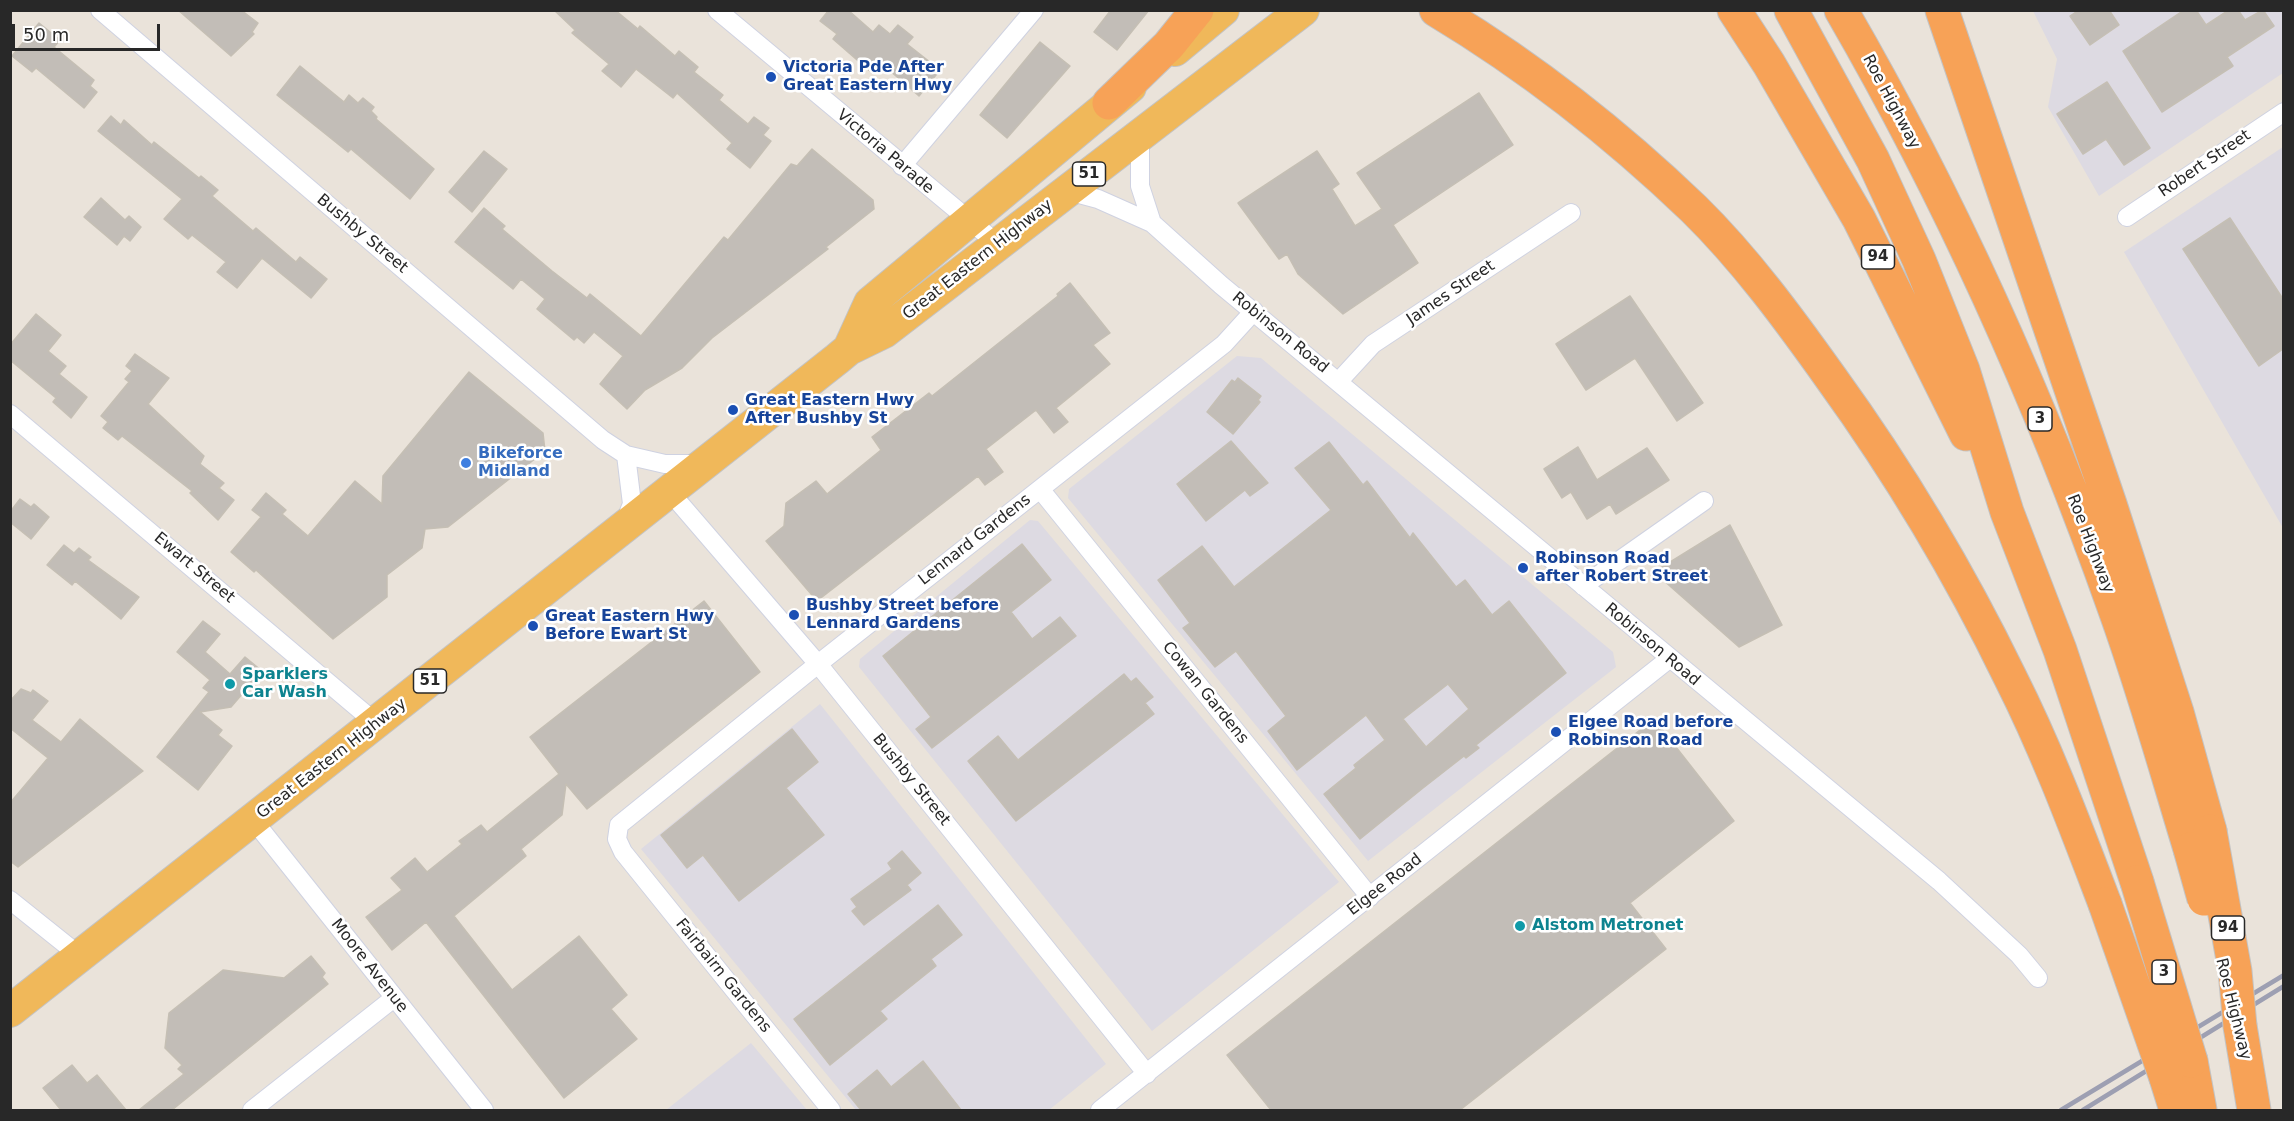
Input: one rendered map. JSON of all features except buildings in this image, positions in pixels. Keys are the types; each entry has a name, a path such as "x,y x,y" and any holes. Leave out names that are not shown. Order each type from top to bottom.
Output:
{"highway":[{"path":"1109,103 1169,45 1197,10"},
{"name":"Great Eastern Highway","path":"849,350 870,303 1223,10"},
{"name":"Great Eastern Highway","path":"10,1011 849,350 884,332 1303,10"},
{"path":"1436,10 1545,80 1694,210 1727,245 1808,345 1857,414 1922,514 1968,593 2038,737 2105,904 2179,1069 2176,1110"},
{"name":"94","path":"1734,10 1769,64 1859,219 2007,512"},
{"name":"3","path":"1791,10 1873,160 1919,260 1963,370 2007,512 2060,650 2137,882 2179,1069 2200,1110"},
{"name":"Roe Highway","path":"1841,10 1915,145 1968,252 2065,476 2200,840 2240,1026 2254,1110"},
{"path":"1938,10 1960,59"},
{"path":"1942,10 2110,504 2177,712 2200,840"}],"street":[{"name":"Bushby Street","path":"100,10 601,438 626,456 665,464 704,464"},
{"name":"Victoria Parade","path":"717,10 999,245"},
{"path":"902,166 1034,10"},
{"name":"Robert Street","path":"2127,217 2283,112"},
{"path":"1140,135 1140,186 1152,223"},
{"name":"Robinson Road","path":"1068,191 1098,199 1152,223 1669,659 1939,881 2004,940 2038,978"},
{"name":"James Street","path":"1339,381 1373,344 1571,213"},
{"name":"Lennard Gardens","path":"617,839 619,825 628,815 1224,344 1254,311"},
{"name":"Ewart Street","path":"10,414 377,724"},
{"path":"622,529 632,504 626,456"},
{"name":"Cowan Gardens","path":"1040,489 1370,897"},
{"name":"Bushby Street","path":"670,492 818,664 1147,1074"},
{"path":"1582,586 1704,501"},
{"name":"Elgee Road","path":"1100,1110 1669,659"},
{"name":"Moore Avenue","path":"254,821 484,1110"},
{"name":"Fairbairn Gardens","path":"617,839 623,852 831,1110"},
{"path":"10,900 80,956"},
{"path":"252,1110 394,998"}],"shaded area":[{"path":"2033,11 2283,11 2283,73 2099,196 2048,107 2057,59"},
{"path":"2283,147 2283,528 2124,252"},
{"path":"1237,356 1261,358 1613,652 1616,667 1368,861 1068,498 1069,489"},
{"path":"1030,520 1038,521 1339,882 1152,1031 859,667 860,659"},
{"path":"820,704 1106,1064 1049,1110 856,1110 641,849"},
{"path":"751,1043 807,1110 666,1110"}],"railway":[{"path":"2061,1110 2284,975"},
{"path":"2083,1110 2284,986"}],"place":[{"name":"Victoria Pde After Great Eastern Hwy","path":"771,77"},
{"name":"Great Eastern Hwy After Bushby St","path":"733,410"},
{"name":"Bikeforce Midland","path":"466,463"},
{"name":"Robinson Road after Robert Street","path":"1523,568"},
{"name":"Bushby Street before Lennard Gardens","path":"794,615"},
{"name":"Great Eastern Hwy Before Ewart St","path":"533,626"},
{"name":"Sparklers Car Wash","path":"230,684"},
{"name":"Elgee Road before Robinson Road","path":"1556,732"},
{"name":"Alstom Metronet","path":"1520,926"}]}
